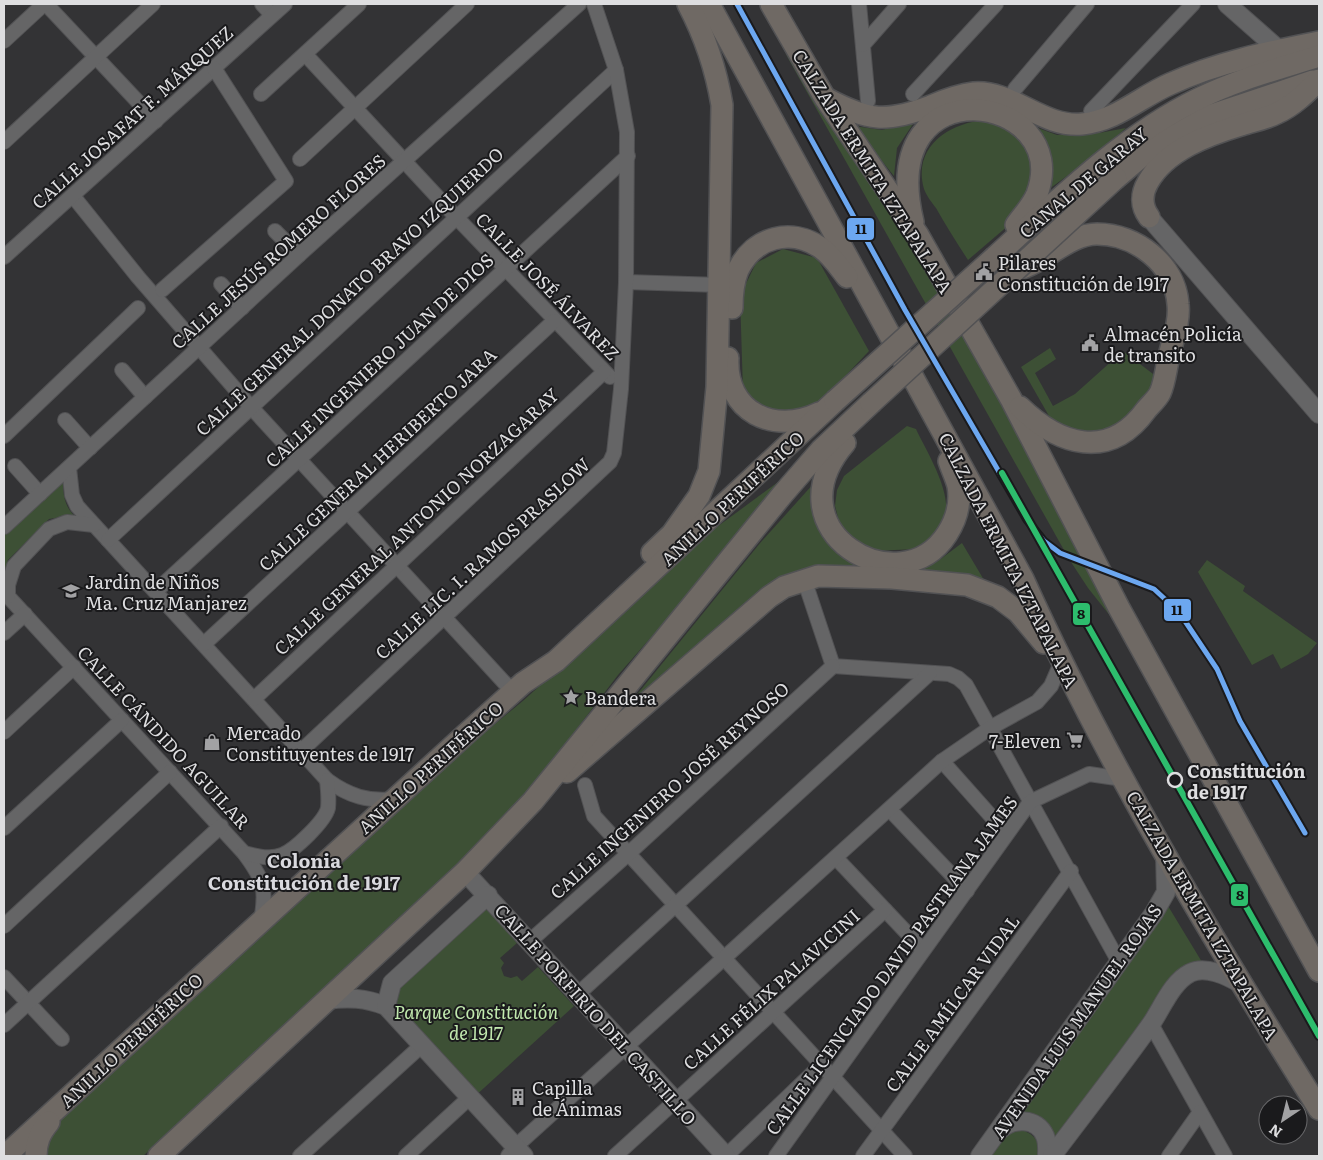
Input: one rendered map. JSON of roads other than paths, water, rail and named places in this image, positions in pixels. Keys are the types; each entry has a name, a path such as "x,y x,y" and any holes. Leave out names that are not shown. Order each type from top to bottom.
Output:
{"main road":[{"path":"518,687 545,652 672,534 699,496 708,471 717,387 722,105 717,73 702,32 688,4"},
{"name":"CALZADA ERMITA IZTAPALAPA","path":"709,4 1023,578 1061,663 1123,779 1241,984 1319,1109"},
{"name":"CALZADA ERMITA IZTAPALAPA","path":"770,4 825,98 918,235 1011,399 1119,608 1319,971"},
{"path":"825,98 859,114 886,118 902,116 956,96 976,93 1006,99 1040,116 1066,123 1079,124 1110,118 1168,84 1204,70 1278,49 1319,42"},
{"name":"CANAL DE GARAY","path":"836,401 1098,165 1149,127 1198,98 1250,78 1319,56"},
{"path":"1149,217 1144,208 1143,193 1153,174 1165,161 1187,147 1216,133 1278,113 1319,79"},
{"name":"CANAL DE GARAY","path":"871,403 1013,271 1149,150 1209,116 1319,79"},
{"path":"918,235 910,210 907,182 908,167 915,146 928,128 940,118 962,109 981,109 1005,116 1020,126 1035,147 1041,171 1039,188 1032,203 995,257"},
{"path":"1011,399 1042,426 1075,441 1091,443 1108,440 1123,434 1133,426 1160,393 1178,321 1177,295 1164,268 1139,245 1119,236 1099,234 1075,238 1043,260 1013,271"},
{"path":"836,401 820,412 804,419 776,421 752,412 733,390 728,368 733,290 738,270 752,251 763,242 777,237 792,236 803,239 828,254 850,280 869,297"},
{"name":"ANILLO PERIFÉRICO","path":"5,1156 518,687 556,661 836,401"},
{"path":"871,403 855,430 831,460 822,488 824,515 831,530 842,543 857,553 880,561 905,562 931,552 944,538 954,520 959,495 945,448 942,427"},
{"name":"ANILLO PERIFÉRICO","path":"533,801 734,552 821,450 871,403"},
{"path":"158,1156 466,872 533,801 769,597 784,587 818,576 892,578 967,585 998,597 1018,612 1061,663"},
{"path":"36,1156 36,1145 42,1131 72,1095"}],"street":[{"path":"4,41 45,4 156,120"},
{"path":"4,142 152,4"},
{"path":"262,4 272,15"},
{"name":"CALLE JOSAFAT F. MÁRQUEZ","path":"4,257 285,4"},
{"path":"261,94 360,4"},
{"path":"300,159 466,4"},
{"name":"CALLE LIC. I. RAMOS PRASLOW","path":"301,751 610,462 614,453 621,389 626,282 628,156 623,104 616,70 594,4"},
{"path":"859,4 868,101"},
{"path":"863,45 899,4"},
{"path":"913,94 996,4"},
{"path":"1015,89 1087,4"},
{"path":"1091,111 1193,4"},
{"path":"1227,4 1278,49"},
{"name":"CALLE JESÚS ROMERO FLORES","path":"4,527 299,255 405,162 571,6"},
{"name":"CALLE JOSÉ ÁLVAREZ","path":"305,54 554,321 621,389"},
{"path":"162,290 286,181 214,68"},
{"name":"CALLE GENERAL DONATO BRAVO IZQUIERDO","path":"108,540 250,406 616,70"},
{"name":"CALLE INGENIERO JUAN DE DIOS","path":"156,592 628,156"},
{"path":"72,196 250,406 445,617 518,687"},
{"path":"1149,217 1319,414"},
{"path":"275,231 299,255"},
{"path":"626,282 720,285"},
{"path":"221,284 242,308"},
{"path":"4,436 138,308"},
{"name":"CALLE GENERAL HERIBERTO JARA","path":"204,644 554,321"},
{"path":"122,370 145,397"},
{"name":"CALLE GENERAL ANTONIO NORZAGARAY","path":"254,699 396,564 604,372"},
{"path":"65,420 90,448"},
{"path":"15,466 40,494"},
{"path":"68,468 72,495 77,506 327,780 342,791 355,797 380,800 395,799"},
{"path":"6,594 14,566 50,529 66,522 94,525"},
{"path":"804,579 833,666 930,673 958,678 966,685 1030,802 1071,871 1119,962"},
{"name":"CALLE CÁNDIDO AGUILAR","path":"6,594 244,852 260,876 265,888 261,922"},
{"path":"4,633 25,614"},
{"path":"327,1000 350,997 368,999 386,1006 516,1153 627,1047 942,761 990,728 1037,702 1051,686 1061,663"},
{"name":"CALLE INGENIERO JOSÉ REYNOSO","path":"530,941 833,666"},
{"path":"4,732 74,667"},
{"path":"578,994 930,673"},
{"path":"4,828 122,720"},
{"path":"942,761 1006,832"},
{"path":"4,926 170,772"},
{"name":"CALLE LICENCIADO DAVID PASTRANA JAMES","path":"776,1156 967,891 1006,832 1030,802 1089,774 1123,779"},
{"path":"244,852 272,858 289,851 323,818 328,809 327,780"},
{"path":"586,786 594,816 905,1156"},
{"path":"890,810 967,891"},
{"path":"4,1025 220,826"},
{"name":"AVENIDA LUIS MANUEL ROJAS","path":"980,1156 1154,913 1166,892 1165,853"},
{"path":"836,858 924,950"},
{"name":"CALLE AMÍLCAR VIDAL","path":"863,1156 1071,871"},
{"name":"CALLE PORFIRIO DEL CASTILLO","path":"466,872 726,1156"},
{"path":"386,1006 392,983 488,895"},
{"name":"CALLE FÉLIX PALAVICINI","path":"615,1156 885,910"},
{"path":"1052,1156 1151,1024 1176,985 1191,972 1205,971 1224,974 1241,984"},
{"path":"4,976 62,1039"},
{"path":"1151,1024 1225,1156"},
{"path":"300,1156 421,1046"},
{"path":"726,1156 822,1065"},
{"path":"406,1156 469,1098"},
{"path":"1169,1156 1200,1112"},
{"path":"996,1133 1012,1122 1029,1122 1044,1134 1048,1145 1047,1156"}],"place":[{"name":"Pilares Constitución de 1917","path":"984,272"},
{"name":"Almacén Policía de transito","path":"1090,343"},
{"name":"Jardín de Niños Ma. Cruz Manjarez","path":"71,591"},
{"name":"Bandera","path":"571,697"},
{"name":"7-Eleven","path":"1075,740"},
{"name":"Mercado Constituyentes de 1917","path":"212,742"},
{"name":"Constitución de 1917","path":"1175,780"},
{"name":"Capilla de Ánimas","path":"518,1097"}],"district":[{"name":"Colonia Constitución de 1917","path":"304,871"}],"park label":[{"name":"Parque Constitución de 1917","path":"476,1021"}]}
